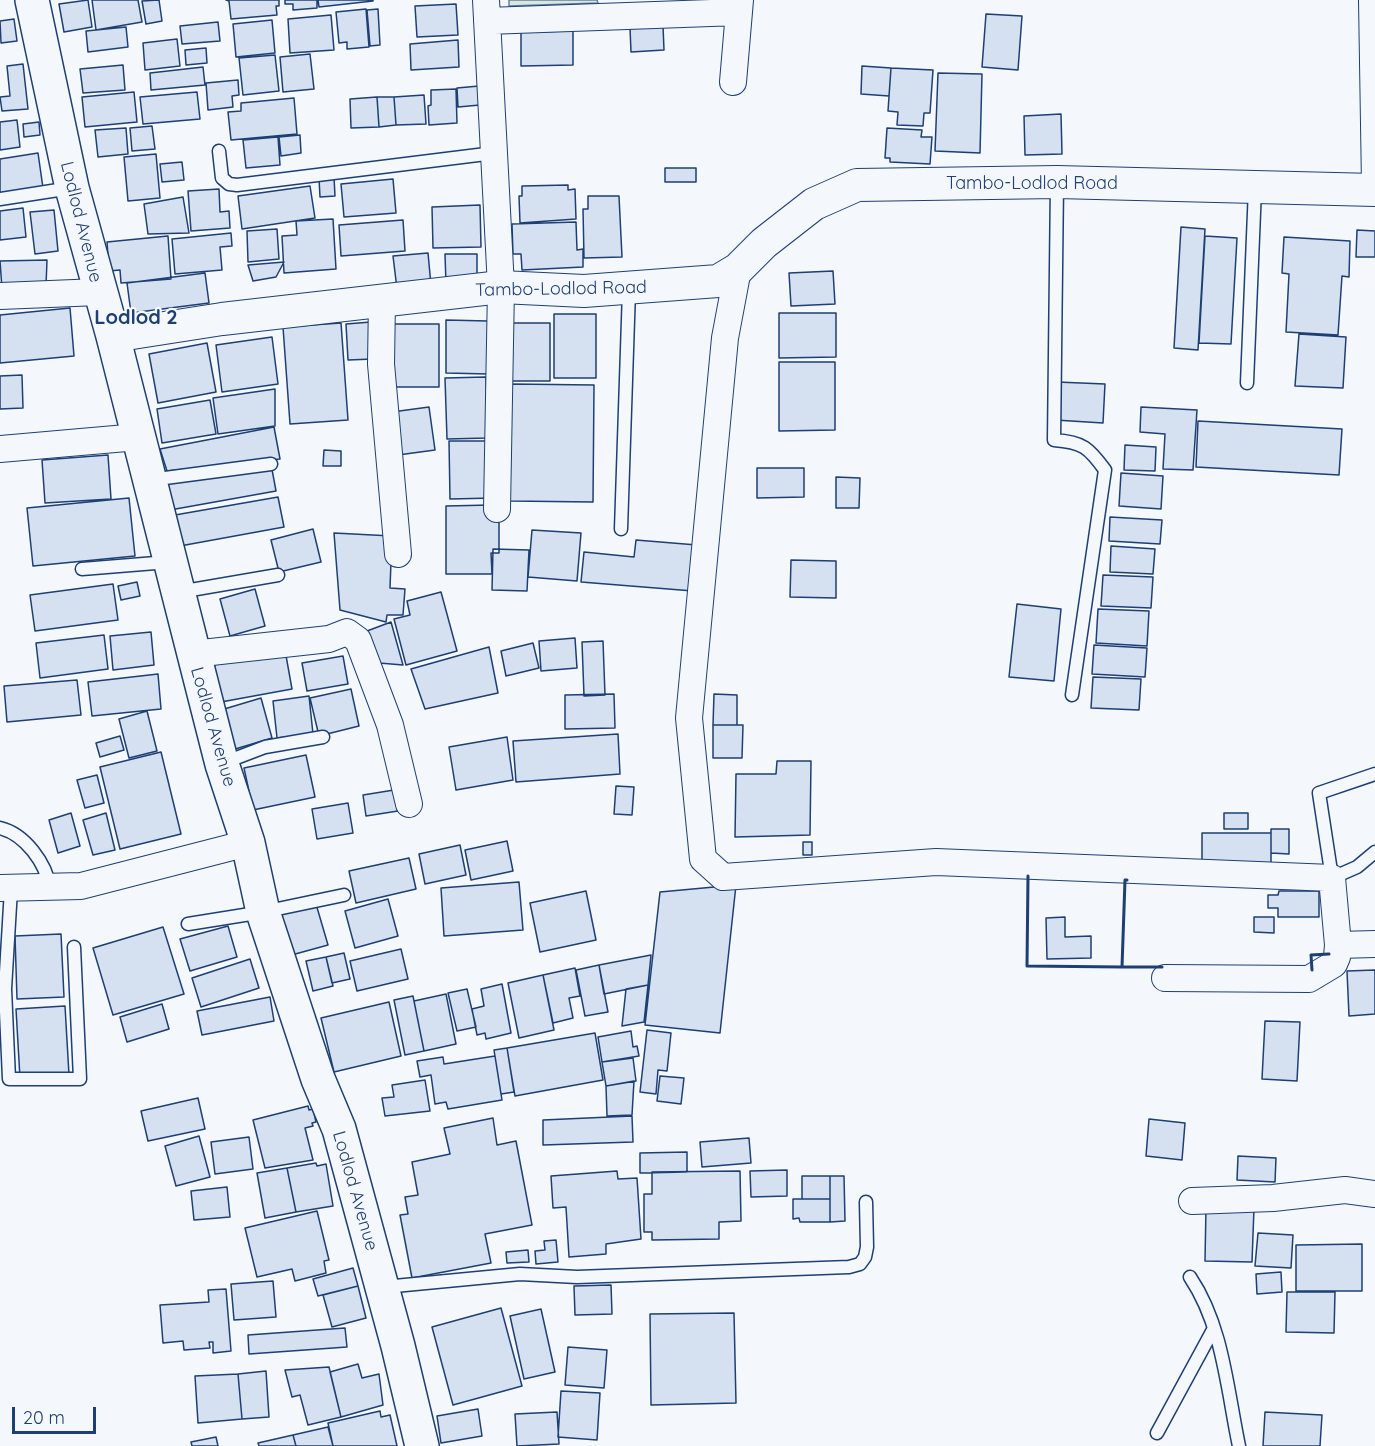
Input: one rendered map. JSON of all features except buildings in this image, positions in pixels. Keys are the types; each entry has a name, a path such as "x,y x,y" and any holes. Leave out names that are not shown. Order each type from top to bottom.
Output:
{"main road":[{"name":"Lodlod Avenue","path":"32,0 72,188 113,336 222,764 248,843 263,912 318,1079 339,1130 422,1446"}],"street":[{"path":"1372,0 1375,186"},
{"path":"497,509 501,287 487,10 739,6 733,82"},
{"name":"Tambo-Lodlod Road","path":"113,336 222,319 501,287 584,291 629,290 717,281 738,270 764,243 814,204 857,185 1057,182 1375,190"},
{"path":"738,270 725,338 689,718 703,859 723,877 936,862 1332,879 1337,957 1334,964 1309,980 1165,978"},
{"path":"0,296 99,292"},
{"path":"382,300 381,364 398,554"},
{"path":"0,449 138,436"},
{"path":"193,654 329,639 347,632 358,640 390,725 409,804"},
{"path":"6,888 50,889 81,886 138,874 248,843"},
{"path":"1338,945 1375,944"},
{"path":"1192,1201 1273,1198 1345,1190 1375,1194"}],"lane":[{"path":"219,151 222,178 229,184 237,185 494,153"},
{"path":"1057,182 1054,440 1071,441 1089,449 1105,470 1071,695"},
{"path":"1247,383 1255,187"},
{"path":"0,199 72,188"},
{"path":"621,529 629,290"},
{"path":"149,480 270,464"},
{"path":"82,569 174,577 278,575"},
{"path":"222,764 265,747 323,737"},
{"path":"1375,774 1319,793 1332,879 1357,867 1375,852"},
{"path":"0,828 22,838 48,877 50,889"},
{"path":"6,888 5,1080 80,1078 74,947"},
{"path":"188,924 263,912 344,895"},
{"path":"382,1287 520,1274 585,1277 849,1267 860,1264 866,1252 866,1202"},
{"path":"1190,1277 1201,1293 1214,1328 1239,1446"},
{"path":"1157,1433 1214,1328"}],"shaded area":[{"path":"509,0 597,0 598,3 509,6"}],"wall":[{"path":"1028,876 1027,966 1122,967"},
{"path":"1127,880 1125,880 1122,967 1162,967"},
{"path":"1312,970 1311,955 1329,954"}],"district":[{"name":"Lodlod 2","path":"136,318"}]}
